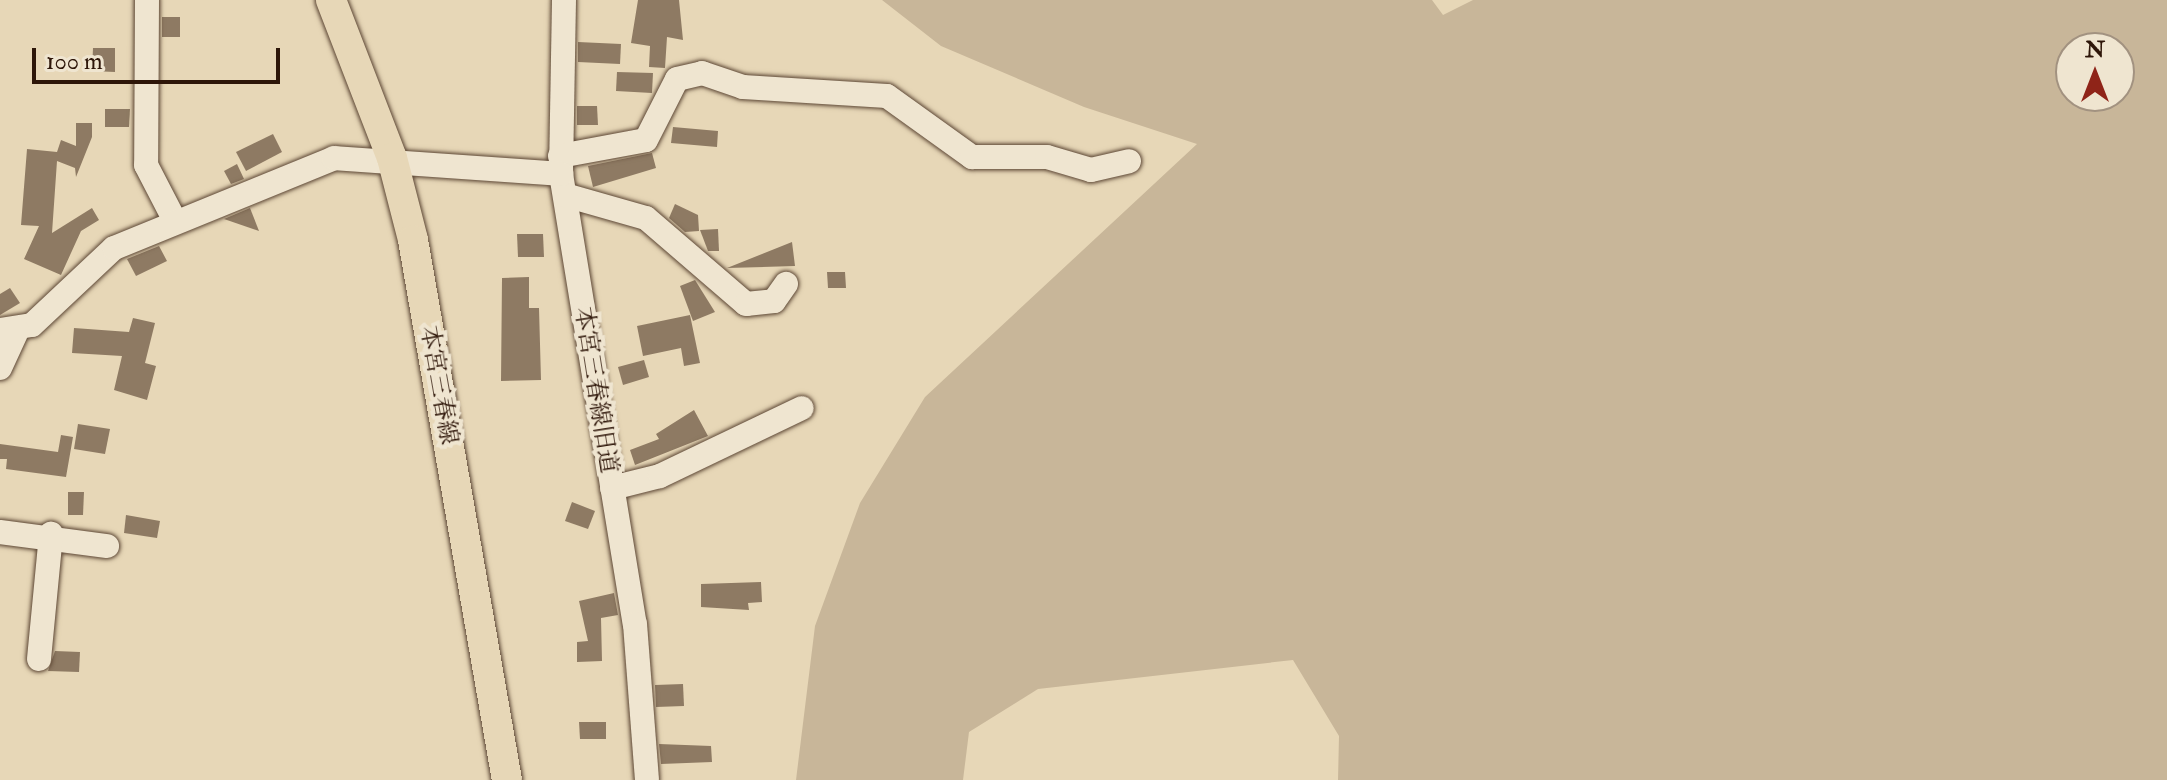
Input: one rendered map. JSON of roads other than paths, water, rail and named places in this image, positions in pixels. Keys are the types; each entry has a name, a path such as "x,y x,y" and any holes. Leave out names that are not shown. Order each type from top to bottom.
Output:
{"main road":[{"name":"本宮三春線","path":"331,0 392,158 431,329 507,780"}],"street":[{"path":"147,0 146,165 175,221"},
{"name":"本宮三春線旧道","path":"564,0 562,175 641,667 647,780"},
{"path":"562,175 646,140 677,79 702,73 743,87 887,96 972,157 1047,157 1091,170 1129,161"},
{"path":"0,368 9,330 36,323 101,257 175,221 334,158 392,158 562,175 646,218 746,304 774,301 786,284"},
{"path":"612,488 660,476 802,408"},
{"path":"0,532 51,534 107,546"},
{"path":"39,659 51,534"}]}
